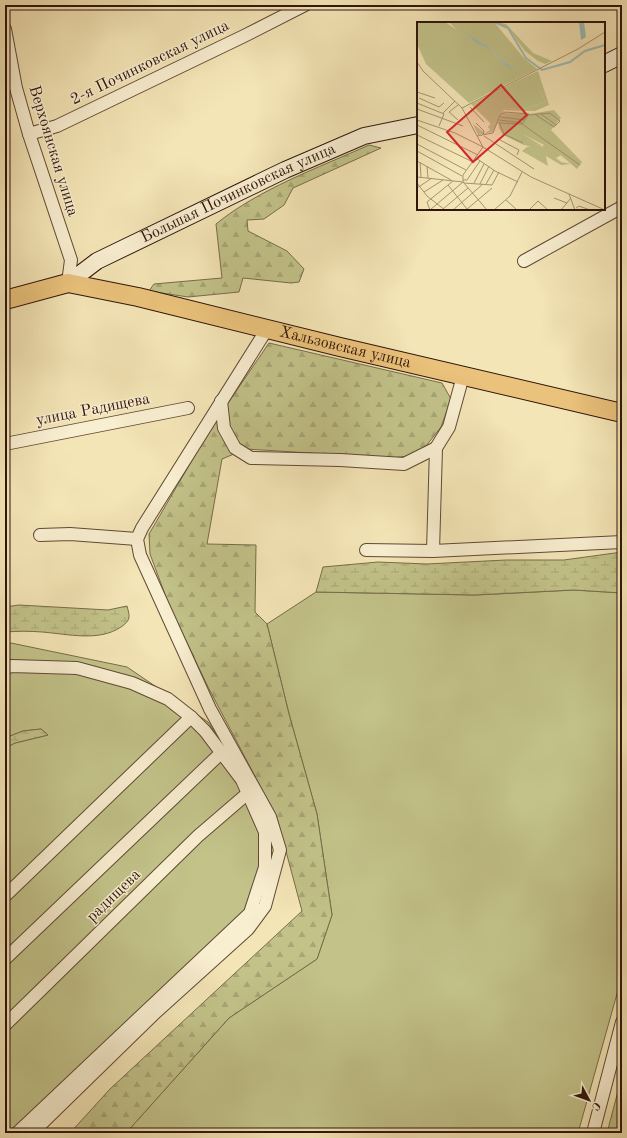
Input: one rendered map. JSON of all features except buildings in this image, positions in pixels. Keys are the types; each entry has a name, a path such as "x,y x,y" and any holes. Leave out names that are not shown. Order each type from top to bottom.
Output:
{"main road":[{"path":"5,300 68,283"},
{"name":"Хальзовская улица","path":"68,283 138,297 622,413"}],"street":[{"name":"2-я Починковская улица","path":"29,134 57,126 237,40 305,5"},
{"name":"Верхоянская улица","path":"5,29 11,89 29,134 71,260 68,283"},
{"path":"605,64 622,55"},
{"name":"Большая Починковская улица","path":"68,283 97,261 286,170 364,136 417,125"},
{"path":"524,261 622,207"},
{"path":"32,1133 156,1012 248,929 265,906 280,850 270,817 210,709 140,555 137,539 142,528 267,329"},
{"path":"433,551 436,448 449,427 463,376"},
{"path":"221,402 224,428 227,435 235,448 251,458 340,460 404,464 436,448"},
{"name":"улица Радищева","path":"5,444 188,408"},
{"path":"40,535 82,534 137,539"},
{"path":"366,550 433,551 622,542"},
{"path":"5,668 12,666 77,668 132,683 168,699 191,717 222,752 242,780 265,832 265,867 250,913 17,1133"},
{"path":"5,896 191,717"},
{"path":"5,959 222,752"},
{"name":"радищева","path":"5,1025 198,836 248,793"},
{"path":"593,1133 622,1022"}],"green space":[{"path":"369,145 381,148 293,188 284,205 264,219 247,220 248,231 287,251 304,269 299,282 291,283 243,278 239,292 188,297 149,291 154,284 222,278 216,224 251,200 270,190"},
{"path":"269,343 442,383 451,399 441,427 426,446 409,456 390,458 246,449 222,459 207,544 256,545 255,612 267,624 289,714 317,814 332,915 317,959 229,1018 126,1133 70,1133 110,1089 302,911 277,818 208,687 169,605 150,554 149,534 211,428"},
{"path":"622,552 622,593 574,590 475,595 316,592 323,567 378,562 427,564 506,560 564,560"},
{"path":"574,590 622,593 622,976 578,1133 126,1133 229,1018 317,959 332,915 317,814 289,714 267,624 316,592 475,595"},
{"path":"19,605 108,610 127,606 129,618 124,625 112,632 93,636 33,631 5,632 5,607"},
{"path":"11,643 127,667 208,722 252,785 271,866 257,911 25,1133 5,1133 5,748 15,743 48,735 41,729 23,731 5,738 5,646"},
{"path":"41,729 48,735 15,743 5,748 5,738 23,731"},
{"path":"622,1076 622,1133 607,1133"}]}
